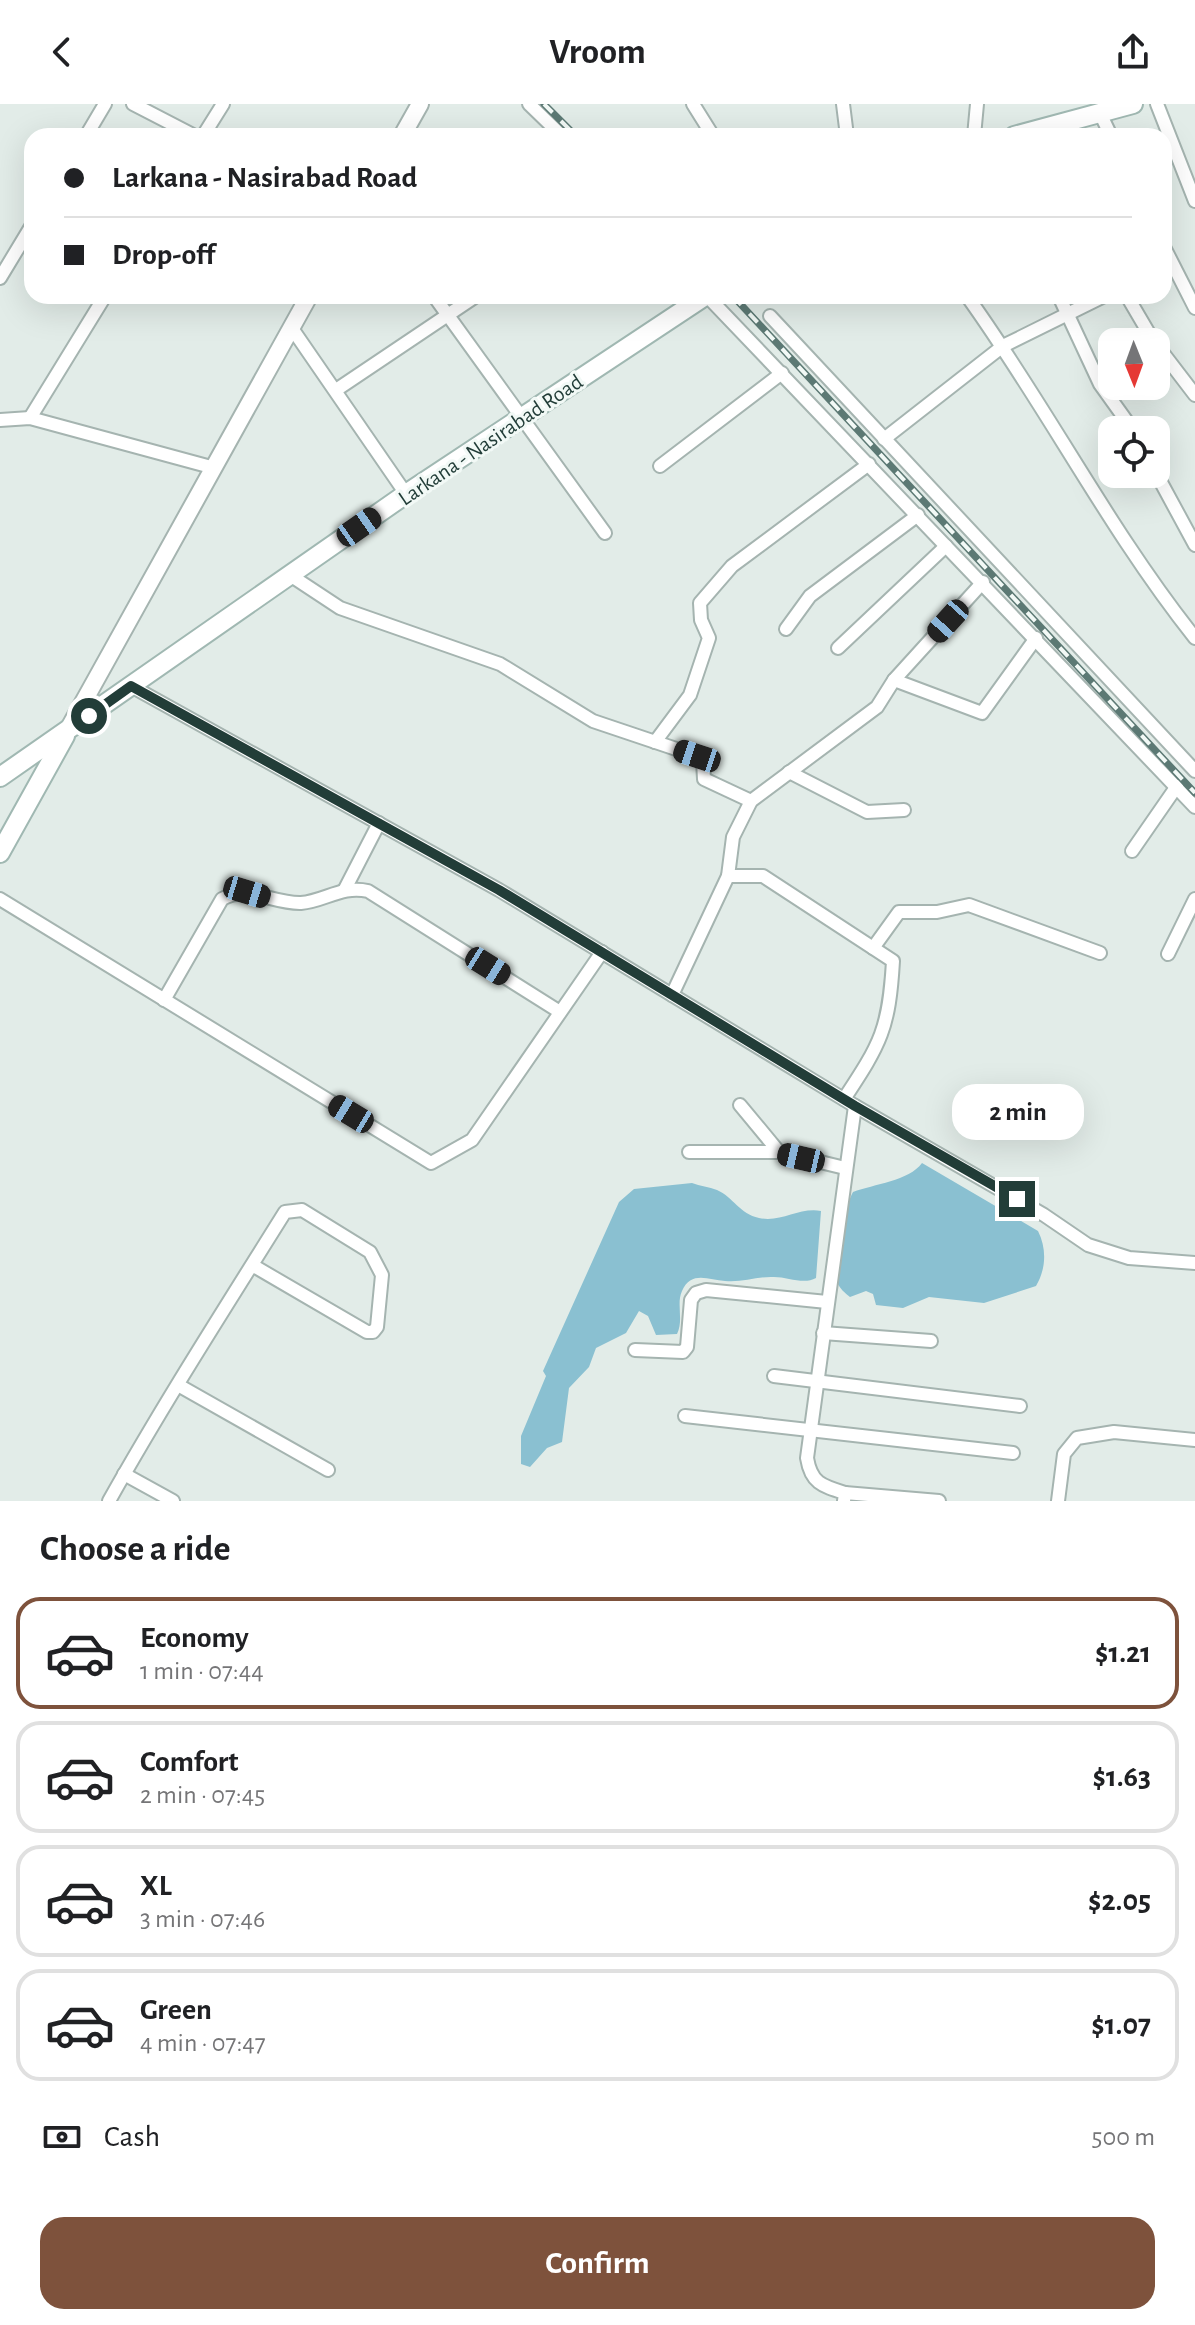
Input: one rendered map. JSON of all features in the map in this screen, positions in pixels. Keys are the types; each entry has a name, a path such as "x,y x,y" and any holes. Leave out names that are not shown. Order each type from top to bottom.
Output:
{"main road":[{"path":"1052,128 1133,104"},
{"name":"Larkana - Nasirabad Road","path":"0,777 406,494 694,304"},
{"path":"0,853 68,731"}],"street":[{"path":"91,128 105,104"},
{"path":"133,104 180,128"},
{"path":"208,128 223,104"},
{"path":"406,128 420,104"},
{"path":"529,104 554,128"},
{"path":"693,104 708,128"},
{"path":"843,104 846,128"},
{"path":"975,128 977,104"},
{"path":"1157,104 1166,128"},
{"path":"1100,113 1107,128"},
{"path":"1172,142 1195,201"},
{"path":"0,278 24,250"},
{"path":"1172,263 1195,308"},
{"path":"30,418 100,304"},
{"path":"68,731 211,467 304,304"},
{"path":"440,304 605,533"},
{"path":"336,390 464,304"},
{"path":"714,304 1195,807"},
{"path":"973,304 1003,346 1097,502 1195,638"},
{"path":"1063,304 1100,384 1123,416"},
{"path":"884,439 1003,346 1088,304"},
{"path":"1132,304 1146,328"},
{"path":"770,316 1195,771"},
{"path":"291,327 406,494"},
{"path":"1170,362 1195,395"},
{"path":"660,466 782,373"},
{"path":"0,420 30,418 211,467"},
{"path":"655,742 690,695 709,638 701,620 700,603 732,566 869,464"},
{"path":"1164,488 1195,545"},
{"path":"786,629 810,596 918,515"},
{"path":"838,648 946,546"},
{"path":"290,575 340,608 500,664 593,721 697,756 703,761 704,779 751,801"},
{"path":"672,995 728,876 733,837 751,801 877,707 894,680 983,582"},
{"path":"894,680 982,713 1036,638"},
{"path":"131,686 379,823 602,952 849,1102 1044,1215 1088,1245 1129,1258 1195,1263"},
{"path":"789,772 867,812 904,810"},
{"path":"1132,851 1177,786"},
{"path":"345,889 379,823"},
{"path":"728,876 763,876 893,961 890,1008 879,1046 849,1102 845,1168 807,1458 809,1472 818,1485 845,1497 939,1501"},
{"path":"164,1000 222,899 233,892 247,892 280,902 304,903 345,889 368,891 560,1012"},
{"path":"0,899 431,1163 472,1140 602,952"},
{"path":"1168,954 1195,899"},
{"path":"873,948 899,912 937,912 969,905 1100,953"},
{"path":"740,1105 779,1152"},
{"path":"689,1152 779,1152 845,1168"},
{"path":"109,1501 178,1385 252,1265 285,1212 302,1210 370,1252 382,1275 377,1327 373,1332 367,1332 252,1265"},
{"path":"635,1350 683,1352 687,1347 691,1300 696,1293 706,1290 827,1302"},
{"path":"823,1333 931,1341"},
{"path":"774,1376 1020,1406"},
{"path":"178,1385 328,1470"},
{"path":"685,1416 1013,1453"},
{"path":"1058,1501 1064,1454 1077,1438 1114,1432 1195,1440"},
{"path":"124,1474 173,1501"}],"water":[{"path":"922,1163 1038,1231 1044,1259 1036,1286 984,1303 929,1297 903,1308 876,1305 873,1294 866,1291 850,1297 843,1291 837,1282 837,1250 853,1192 900,1178"},
{"path":"692,1183 717,1190 747,1213 759,1218 821,1211 816,1278 801,1281 779,1277 690,1280 680,1296 677,1334 656,1335 648,1316 639,1311 626,1333 596,1348 589,1367 569,1388 562,1442 547,1448 530,1467 521,1464 521,1436 546,1376 543,1371 619,1202 634,1189"}],"railway":[{"path":"544,104 568,128"},
{"path":"740,304 1195,793"}],"route":[{"path":"89,716 131,686 499,890 855,1106 1017,1199"}]}
